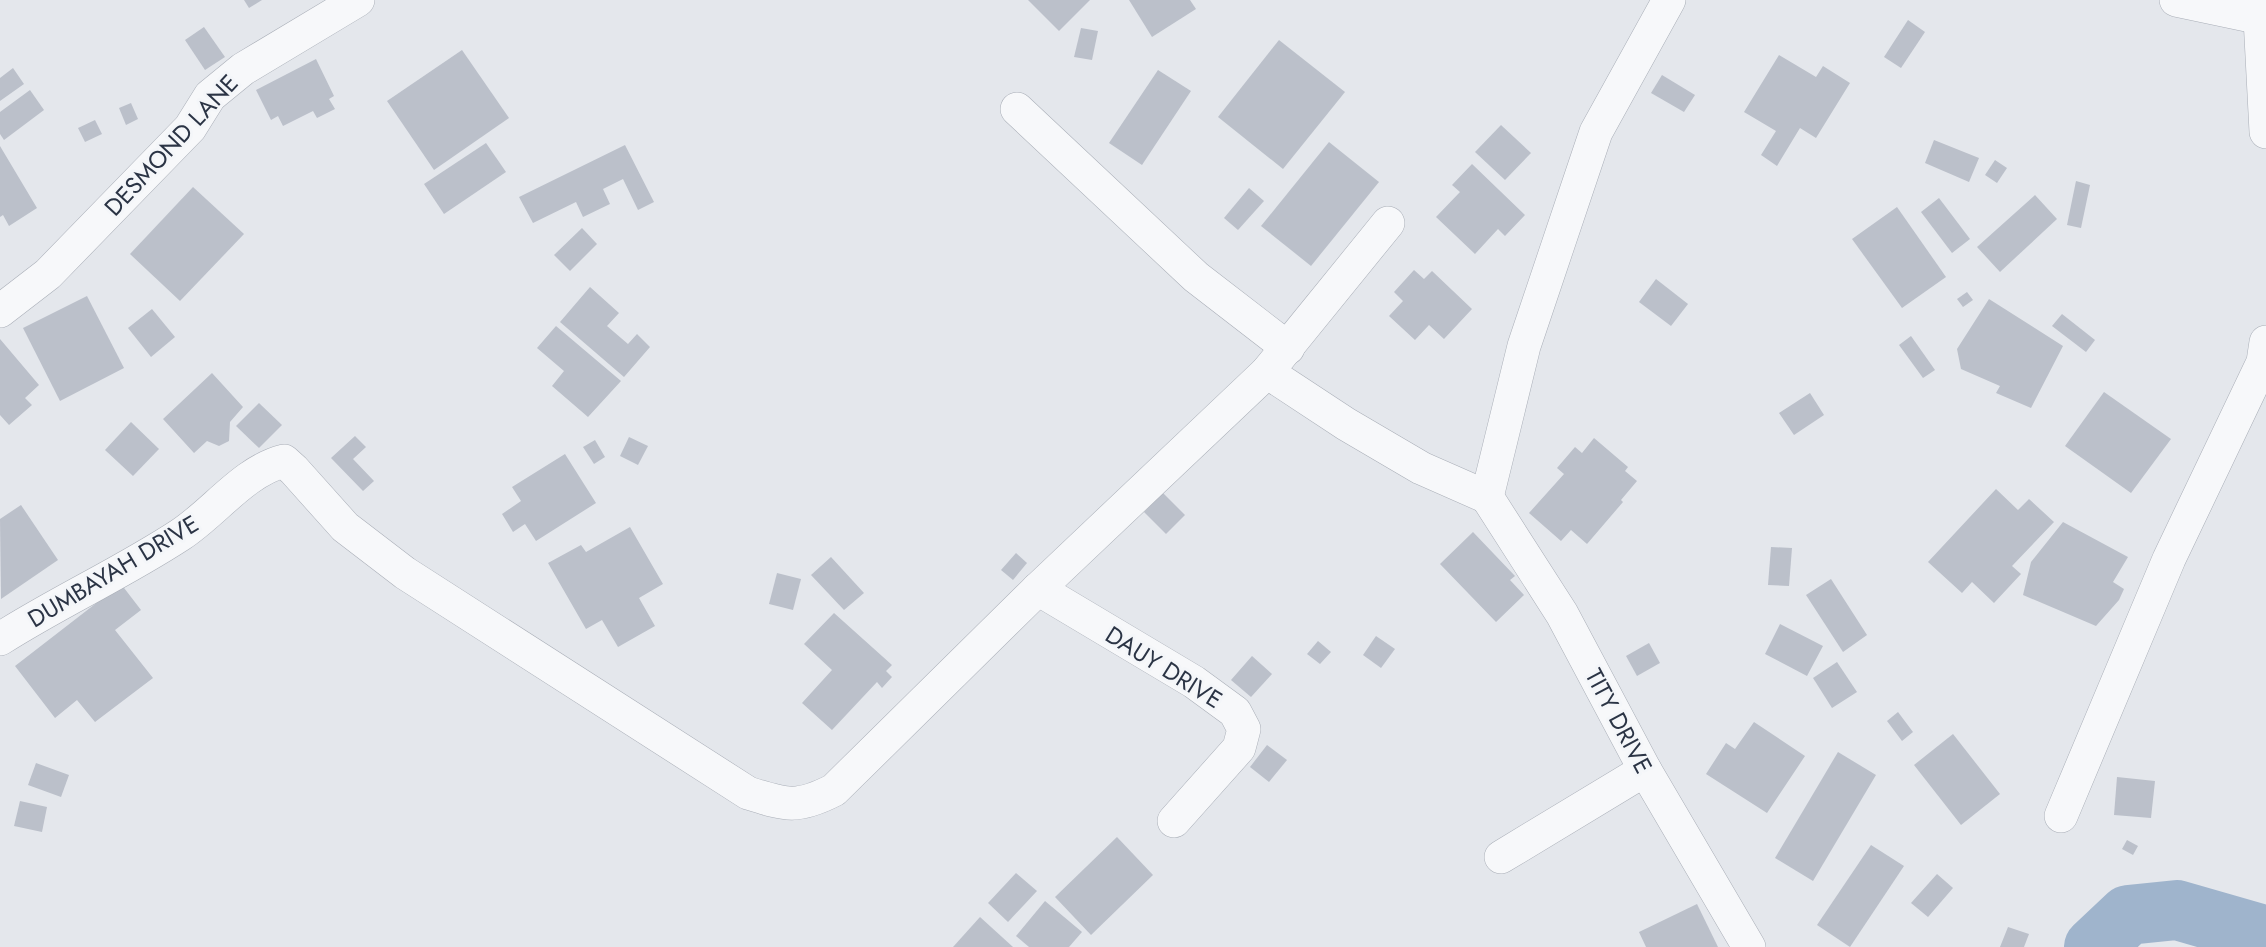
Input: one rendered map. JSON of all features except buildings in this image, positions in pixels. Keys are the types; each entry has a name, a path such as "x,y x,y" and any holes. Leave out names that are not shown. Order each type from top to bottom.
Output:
{"street":[{"name":"DESMOND LANE","path":"0,311 48,274 190,128 210,96 243,69 358,0"},
{"path":"1267,372 1346,424 1421,468 1486,497 1524,346 1596,132 1669,0"},
{"path":"2176,0 2263,13 2266,132"},
{"path":"1017,109 1196,277 1288,348"},
{"path":"1038,589 1267,372 1388,223"},
{"path":"2061,816 2169,559 2263,362 2266,342"},
{"name":"DUMBAYAH DRIVE","path":"0,639 180,535 268,465 284,461 301,476 345,527 405,573 748,793 783,804 812,801 834,790 1038,589"},
{"name":"TITY DRIVE","path":"1486,497 1562,614 1645,770 1749,947"},
{"name":"DAUY DRIVE","path":"1038,589 1194,682 1235,712 1244,729 1239,748 1174,820"},
{"path":"1501,857 1645,770"}],"waterway":[{"path":"2094,947 2128,915 2177,910 2266,937"}]}
